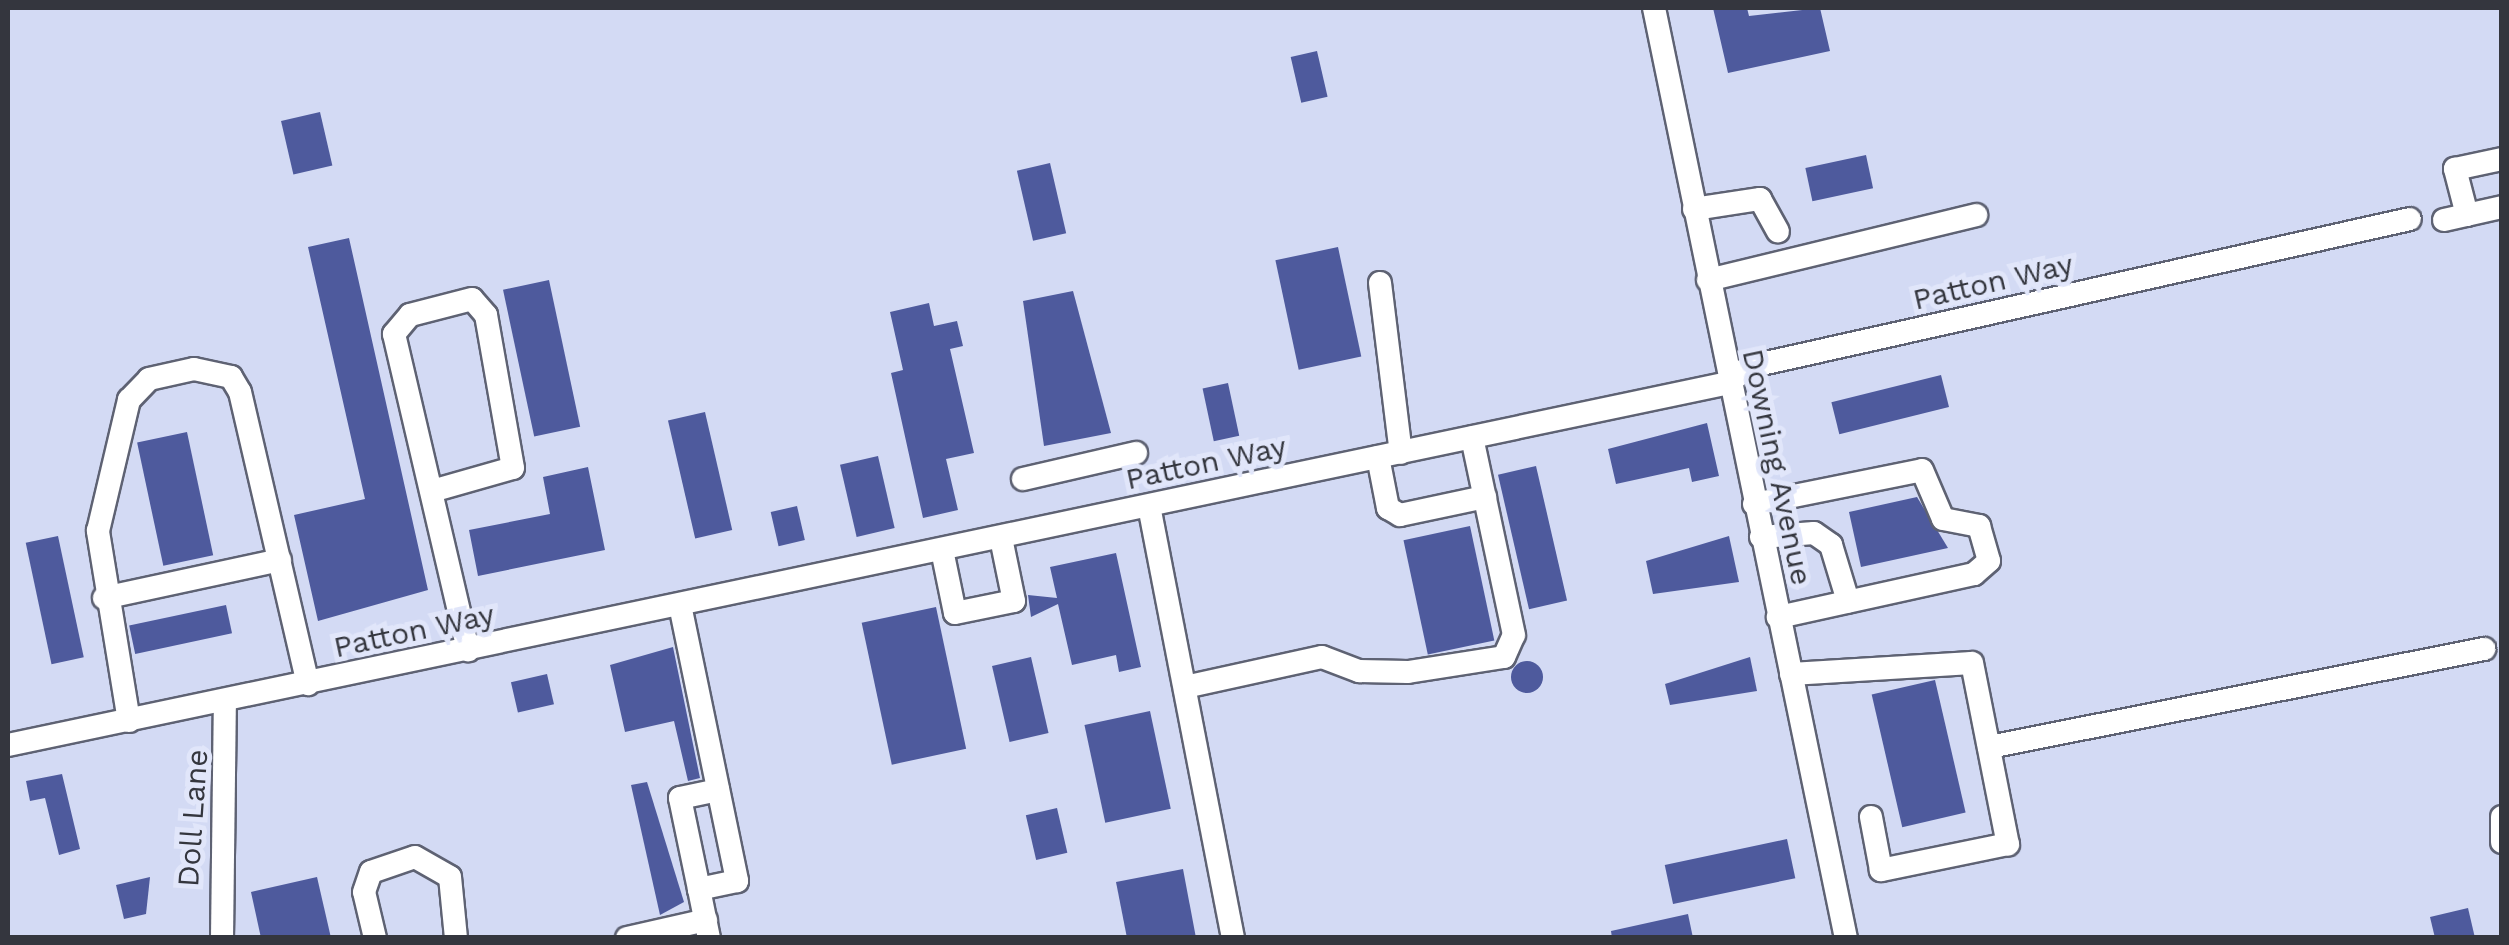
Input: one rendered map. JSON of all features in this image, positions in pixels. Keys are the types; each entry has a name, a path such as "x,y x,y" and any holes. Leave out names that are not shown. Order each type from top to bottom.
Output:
{"street":[{"name":"Downing Avenue","path":"1654,8 1846,938"},
{"path":"2502,158 2456,169 2455,218 2502,207"},
{"path":"1694,208 1760,199 1778,231"},
{"path":"1708,280 1976,215"},
{"name":"Patton Way","path":"8,746 1729,383 1748,367 2410,220"},
{"path":"1380,283 1388,508 1400,515 1485,498"},
{"path":"432,491 512,468 486,315 472,299 410,315 394,334 468,650"},
{"path":"130,721 104,598 98,530 128,400 149,380 194,369 230,377 240,392 308,684"},
{"path":"1185,686 1322,657 1358,671 1408,672 1504,656 1514,636 1472,437"},
{"path":"1023,479 1136,454"},
{"path":"1754,504 1922,470 1943,520 1979,526 1985,570 1778,616"},
{"path":"1149,506 1233,938"},
{"path":"1761,537 1814,534 1830,546 1848,601"},
{"path":"942,550 955,614 1014,600 1001,538"},
{"path":"104,598 280,560"},
{"path":"680,606 737,881 698,889"},
{"path":"1988,747 2484,649"},
{"path":"1790,674 1972,664 2008,844 1881,870 1871,817"},
{"name":"Doll Lane","path":"222,938 225,702"},
{"path":"627,938 707,929 680,798 718,790"},
{"path":"2502,817 2502,842"},
{"path":"375,938 364,892 371,872 416,858 450,877 456,938"}],"shaded area":[{"path":"8,8 2501,8 2501,937 8,937"}],"building":[{"path":"1713,8 1747,8 1749,16 1820,8 1830,51 1728,73"},
{"path":"1317,51 1328,97 1301,103 1291,57"},
{"path":"320,112 332,166 293,175 281,121"},
{"path":"1866,155 1873,188 1812,201 1805,168"},
{"path":"1050,163 1066,233 1033,241 1017,171"},
{"path":"349,238 428,590 318,621 294,515 365,499 308,247"},
{"path":"1338,247 1361,357 1299,370 1275,260"},
{"path":"549,280 580,427 534,436 503,290"},
{"path":"1073,291 1111,433 1044,446 1023,301"},
{"path":"929,303 934,326 957,321 963,346 950,349 974,453 946,459 958,510 923,518 891,373 903,370 890,312"},
{"path":"1941,375 1949,407 1839,434 1831,402"},
{"path":"1228,383 1239,436 1214,441 1203,388"},
{"path":"705,412 732,530 695,538 668,421"},
{"path":"1707,423 1719,476 1692,482 1689,468 1616,484 1608,449"},
{"path":"187,432 213,555 163,566 137,443"},
{"path":"878,456 895,528 857,537 840,465"},
{"path":"1536,466 1567,600 1529,609 1498,475"},
{"path":"588,467 605,550 478,576 469,530 550,514 543,477"},
{"path":"1917,497 1948,548 1861,567 1849,512"},
{"path":"797,506 805,540 779,546 771,512"},
{"path":"1470,526 1494,640 1428,655 1403,540"},
{"path":"58,536 84,657 52,664 26,543"},
{"path":"1729,536 1739,582 1653,594 1646,561"},
{"path":"1116,553 1141,667 1119,672 1116,655 1072,665 1058,604 1031,617 1028,595 1057,598 1050,567"},
{"path":"226,605 232,633 135,654 129,626"},
{"path":"936,607 966,749 892,765 862,623"},
{"path":"673,647 700,778 688,781 674,721 625,732 610,665"},
{"path":"1031,657 1049,733 1010,742 992,666"},
{"path":"1750,657 1757,691 1670,705 1665,684"},
{"path":"1527,661 1538,666 1543,677 1538,688 1527,693 1516,688 1511,677 1516,666"},
{"path":"547,674 554,704 518,713 511,682"},
{"path":"1935,680 1966,813 1902,827 1872,695"},
{"path":"1150,711 1171,809 1105,823 1084,725"},
{"path":"62,774 80,849 59,855 45,798 30,801 26,781"},
{"path":"647,782 684,902 660,915 631,785"},
{"path":"1057,808 1067,853 1036,860 1026,815"},
{"path":"1787,839 1795,878 1673,904 1665,865"},
{"path":"1183,869 1196,938 1127,938 1116,882"},
{"path":"150,877 146,914 124,919 116,885"},
{"path":"317,877 331,938 261,938 251,892"},
{"path":"2468,908 2475,938 2435,938 2430,917"},
{"path":"1688,914 1693,938 1612,938 1611,931"}]}
